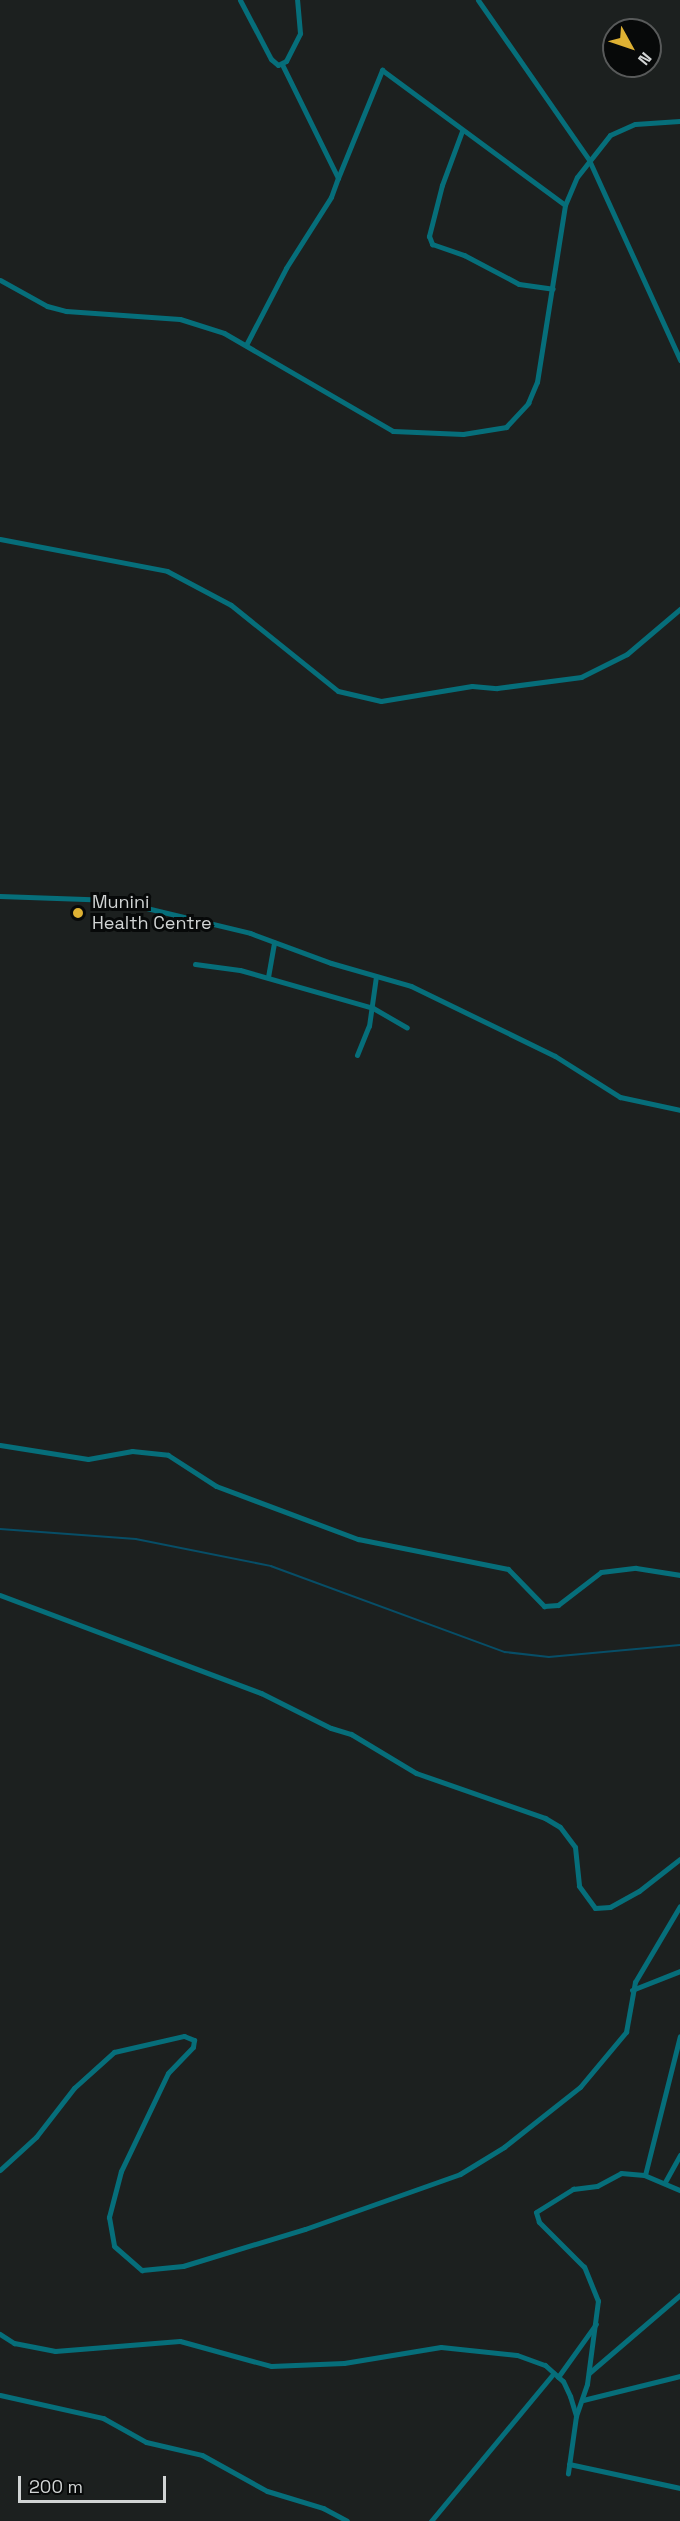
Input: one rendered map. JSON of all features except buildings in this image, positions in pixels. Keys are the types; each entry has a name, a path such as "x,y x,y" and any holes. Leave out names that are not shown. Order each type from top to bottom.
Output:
{"street":[{"path":"240,0 271,59 275,64 282,64"},
{"path":"282,64 300,33 297,0"},
{"path":"478,0 589,159 680,360"},
{"path":"282,64 338,178"},
{"path":"246,345 286,268 330,197 382,70 565,205"},
{"path":"0,280 57,309 87,314 180,319 224,333 393,431 407,435 488,431 506,427 528,403 542,358 565,205 589,159 610,135 635,124 680,121"},
{"path":"462,130 429,236 432,244 464,255 519,284 553,289"},
{"path":"0,539 167,571 231,605 338,691 373,700 472,686 497,688 581,677 627,654 680,609"},
{"path":"0,896 113,900 250,933 274,943 411,986 489,1028 535,1047 620,1096 680,1110"},
{"path":"268,977 274,943"},
{"path":"195,964 268,977 373,1008 407,1028"},
{"path":"357,1055 373,1008 376,976"},
{"path":"0,1445 80,1458 132,1451 168,1455 216,1486 358,1539 508,1569 544,1606 558,1605 601,1572 636,1568 680,1575"},
{"path":"0,1595 261,1693 331,1728 351,1734 416,1773 545,1818 560,1827 575,1847 579,1886 595,1908 610,1907 639,1891 680,1859"},
{"path":"0,2170 36,2137 74,2088 114,2052 191,2037 194,2047 168,2073 138,2134 122,2171 110,2217 114,2246 136,2267 149,2271 183,2266 340,2218 482,2163 580,2086 626,2032 632,1990 642,1966 680,1906"},
{"path":"632,1990 680,1971"},
{"path":"645,2175 680,2036"},
{"path":"665,2182 680,2155"},
{"path":"568,2474 576,2416 583,2400 598,2320 597,2295 584,2267 539,2223 536,2212 549,2200 573,2189 597,2186 613,2175 645,2175 680,2190"},
{"path":"589,2373 680,2295"},
{"path":"431,2521 556,2375 598,2320"},
{"path":"0,2334 14,2343 55,2352 180,2341 271,2366 344,2363 453,2347 517,2355 537,2361 556,2375 570,2396 576,2416"},
{"path":"583,2400 680,2376"},
{"path":"0,2396 103,2418 146,2442 202,2455 267,2491 323,2508 347,2521"},
{"path":"569,2464 680,2488"}],"waterway":[{"path":"0,1529 136,1539 271,1566 505,1652 549,1657 680,1645"}],"place":[{"name":"Munini Health Centre","path":"78,913"}]}
